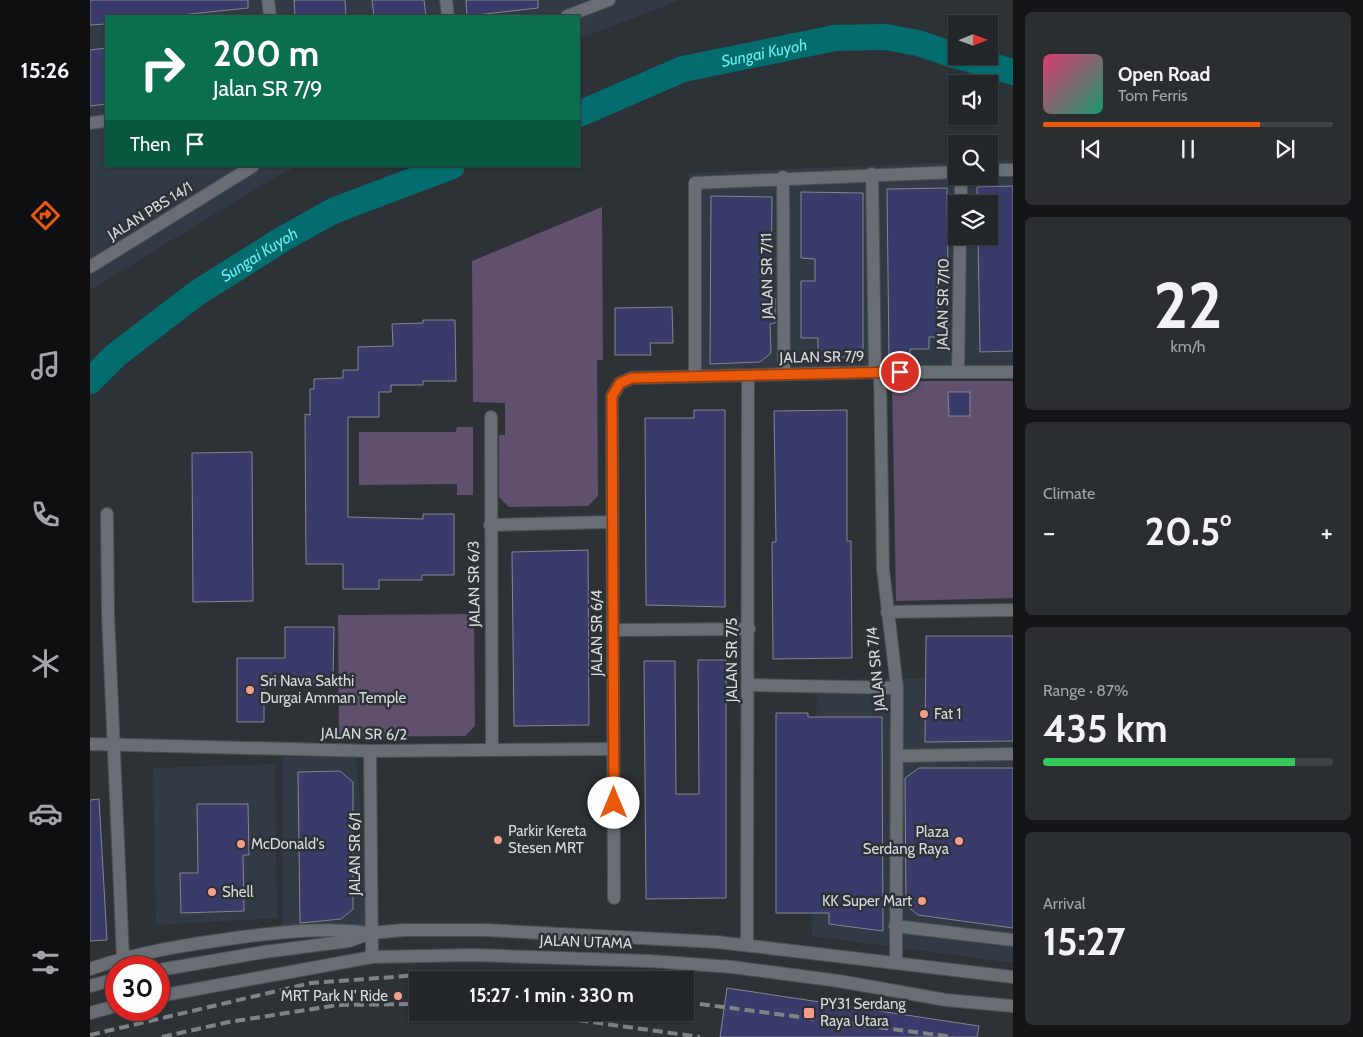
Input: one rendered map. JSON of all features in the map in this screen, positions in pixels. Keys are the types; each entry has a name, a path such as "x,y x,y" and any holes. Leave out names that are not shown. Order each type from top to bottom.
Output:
{"street":[{"path":"268,0 270,15"},
{"path":"446,0 448,15"},
{"path":"570,15 609,0"},
{"path":"90,123 105,121"},
{"name":"JALAN PBS 14/1","path":"90,267 251,167"},
{"path":"998,170 1013,170"},
{"path":"695,375 695,183 948,172"},
{"name":"JALAN SR 7/4","path":"872,174 883,569 897,688 896,963"},
{"name":"JALAN SR 7/11","path":"783,178 784,373"},
{"name":"JALAN SR 7/10","path":"958,372 960,245"},
{"name":"JALAN SR 7/9","path":"632,378 784,373 1013,372"},
{"name":"JALAN SR 7/5","path":"748,375 748,946"},
{"name":"JALAN SR 6/4","path":"614,898 612,396 620,383 632,378"},
{"name":"JALAN SR 6/3","path":"491,417 492,750"},
{"path":"107,514 113,744 123,956"},
{"path":"490,524 612,522"},
{"path":"887,612 1013,610"},
{"path":"613,630 749,629"},
{"path":"749,685 897,688"},
{"name":"JALAN SR 6/2","path":"90,744 370,751 614,749"},
{"name":"JALAN SR 6/1","path":"370,751 372,957"},
{"path":"898,756 1013,754"},
{"path":"895,926 1013,940"},
{"path":"131,956 167,947 264,934 347,930 372,933"},
{"name":"JALAN UTAMA","path":"170,968 264,952 350,941 372,933 404,930 485,930 684,940 1013,976"},
{"name":"JALAN UTAMA","path":"170,994 372,957 475,955 650,961 732,967 839,981 946,1000 1013,1006"},
{"path":"90,969 105,964"},
{"path":"90,986 105,982"},
{"path":"90,1012 105,1009"}],"shaded area":[{"path":"90,0 680,0 580,39 580,15 105,15 105,167 295,167 90,290"},
{"path":"1013,160 1013,376 692,382 689,173 948,162 948,185 998,185 998,161"},
{"path":"602,207 603,360 597,360 598,496 588,506 509,507 499,497 499,435 505,435 505,403 473,402 472,261"},
{"path":"892,381 1013,381 1013,598 896,601"},
{"path":"457,427 473,427 473,495 457,495 457,484 359,485 359,432 456,432"},
{"path":"474,614 475,726 465,736 339,737 338,615"},
{"path":"1013,676 1013,963 812,936 817,680"},
{"path":"283,757 356,757 371,925 282,925"},
{"path":"275,764 277,918 156,925 153,768"}],"building":[{"path":"90,0 248,0 248,8 181,15 105,15 105,24 90,25"},
{"path":"294,0 345,0 346,15 295,15"},
{"path":"372,0 424,0 426,15 374,15"},
{"path":"466,0 538,0 538,8 467,15"},
{"path":"105,48 105,104 90,106 90,50"},
{"path":"1013,186 1013,351 980,352 978,245 998,245 998,195 977,195 977,187"},
{"path":"947,188 948,277 937,277 937,317 948,317 948,337 929,337 929,349 910,349 910,357 889,357 887,189"},
{"path":"801,192 863,193 863,357 818,357 818,338 801,338 801,281 815,281 815,259 801,258"},
{"path":"711,196 772,197 771,298 775,298 775,323 770,324 771,353 760,362 710,364"},
{"path":"672,307 673,343 650,343 651,355 615,355 615,308"},
{"path":"423,320 455,320 456,381 423,381 423,385 391,385 391,392 379,392 379,417 348,417 348,517 423,519 423,514 454,514 454,575 422,575 422,580 379,580 379,589 343,589 343,564 306,564 305,414 310,415 310,389 314,389 314,379 343,378 343,370 358,370 358,347 393,346 392,324 423,323"},
{"path":"948,392 970,392 970,416 949,416"},
{"path":"694,410 725,410 725,607 646,605 645,418 694,418"},
{"path":"847,410 847,541 851,541 852,658 773,659 772,542 776,542 774,411"},
{"path":"252,452 253,601 193,602 192,453"},
{"path":"588,550 589,725 514,726 512,552"},
{"path":"285,627 334,627 333,682 264,682 264,722 237,722 237,658 285,658"},
{"path":"926,636 1013,636 1013,741 925,742"},
{"path":"698,660 726,660 726,898 646,899 644,661 675,661 676,794 699,794"},
{"path":"776,713 808,713 808,717 882,717 883,931 829,924 829,913 776,913"},
{"name":"Plaza Serdang Raya","path":"919,768 1013,768 1013,928 918,915 906,905 905,778"},
{"path":"340,771 353,782 353,909 341,919 300,923 298,772"},
{"path":"99,799 107,940 90,941 90,800"},
{"path":"197,804 248,804 249,855 243,855 244,911 181,913 180,873 198,873"},
{"name":"PY31 Serdang Raya Utara","path":"727,988 979,1026 977,1037 720,1037"}],"waterway":[{"name":"Sungai Kuyoh","path":"580,114 683,69 835,38 885,37 918,43 948,53"},
{"name":"Sungai Kuyoh","path":"989,65 1013,72"},
{"name":"Sungai Kuyoh","path":"90,381 116,355 197,293 281,240 333,211 449,167"}],"railway":[{"path":"90,1035 311,983 409,976"},
{"path":"694,1003 953,1037"},
{"path":"162,1037 229,1022 338,1005 409,1004"},
{"path":"584,1021 700,1037"}],"place":[{"name":"Sri Nava Sakthi Durgai Amman Temple","path":"250,690"},
{"name":"Fat 1","path":"924,714"},
{"name":"Parkir Kereta Stesen MRT","path":"498,840"},
{"name":"Plaza Serdang Raya","path":"959,841"},
{"name":"McDonald's","path":"241,844"},
{"name":"Shell","path":"212,892"},
{"name":"KK Super Mart","path":"922,901"},
{"name":"MRT Park N' Ride","path":"398,996"},
{"name":"PY31 Serdang Raya Utara","path":"809,1013"}],"route":[{"path":"614,803 612,396 620,383 632,378 695,375 900,372"}]}
